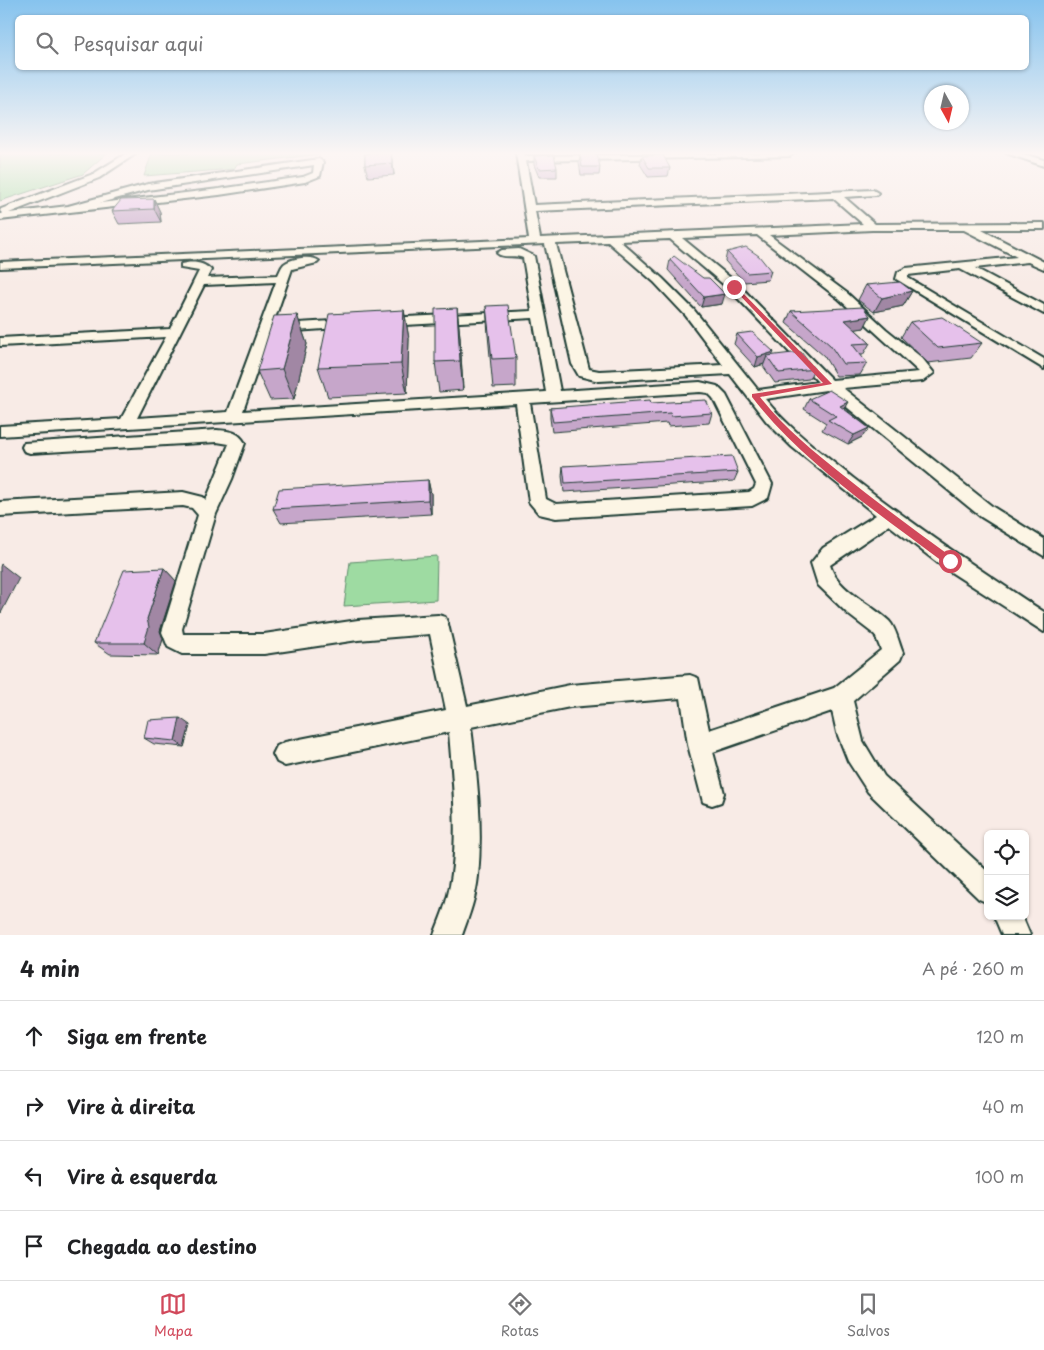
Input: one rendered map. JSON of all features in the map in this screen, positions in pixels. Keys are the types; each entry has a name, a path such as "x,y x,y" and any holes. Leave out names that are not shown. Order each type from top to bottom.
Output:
{"street":[{"path":"0,213 42,197"},
{"path":"72,207 111,197"},
{"path":"0,217 72,207 174,197"},
{"path":"528,197 534,241"},
{"path":"530,208 798,197"},
{"path":"838,197 872,227"},
{"path":"964,225 1044,266"},
{"path":"0,266 237,268 534,241 872,227 1044,226"},
{"path":"754,396 829,384 923,376 927,374 917,361 880,332 843,296 759,232"},
{"path":"673,236 734,287 829,384 987,512 1044,548"},
{"path":"610,238 671,292 736,369 772,418 798,444 889,516 950,561 1044,623"},
{"path":"550,241 579,364 584,373 599,376 736,369"},
{"path":"233,418 287,267 303,261 519,252 528,256 554,396"},
{"path":"1030,259 906,271 902,274 902,279 1044,365"},
{"path":"963,266 1044,310"},
{"path":"0,274 204,267 205,270 175,333 126,424"},
{"path":"199,282 237,268 255,267 283,278"},
{"path":"266,329 538,314"},
{"path":"0,342 175,333"},
{"path":"0,431 233,418 522,398 700,387 712,389 719,395 764,484 762,493 752,498 556,511 545,508 538,502 522,398"},
{"path":"30,447 217,436 231,437 237,443 222,485 207,514 172,630 171,636 174,641 182,644 264,644 358,630 438,624 459,719 467,800 465,876 460,902 448,935"},
{"path":"0,509 183,499 197,502 207,514"},
{"path":"700,745 840,697 893,652 883,629 856,609 825,579 820,563 829,554 889,516"},
{"path":"286,754 570,696 690,686 700,745 712,793"},
{"path":"840,697 846,732 860,764 876,784 984,886"},
{"path":"1010,920 1016,935"}],"green space":[{"path":"0,197 13,197 0,201"},
{"path":"437,556 436,600 344,606 350,562"}],"building":[{"path":"154,199 154,209 112,211 121,200"},
{"path":"746,247 759,256 771,271 747,273 727,252"},
{"path":"674,256 703,278 709,278 725,294 704,297 670,260"},
{"path":"900,282 912,291 882,298 866,285"},
{"path":"508,305 516,358 492,359 486,306"},
{"path":"863,307 870,316 845,320 870,343 852,344 867,363 843,364 830,345 791,311"},
{"path":"457,308 460,361 435,362 435,309"},
{"path":"404,310 401,364 318,367 329,314"},
{"path":"297,315 282,369 257,371 274,316"},
{"path":"942,317 982,343 938,348 910,322"},
{"path":"752,332 774,352 758,357 737,334"},
{"path":"801,352 814,369 779,373 767,356"},
{"path":"829,390 848,402 840,406 869,428 854,435 828,420 836,416 809,399"},
{"path":"650,400 651,403 706,400 712,413 671,416 670,413 553,422 550,408"},
{"path":"732,456 738,472 565,483 563,466"},
{"path":"428,480 428,500 273,509 279,489"},
{"path":"164,568 147,619 149,627 144,643 94,643 124,570"},
{"path":"180,718 175,741 144,738 148,720"}],"route":[{"path":"734,287 829,384 754,396 772,418 798,444 882,511 950,561"}]}
